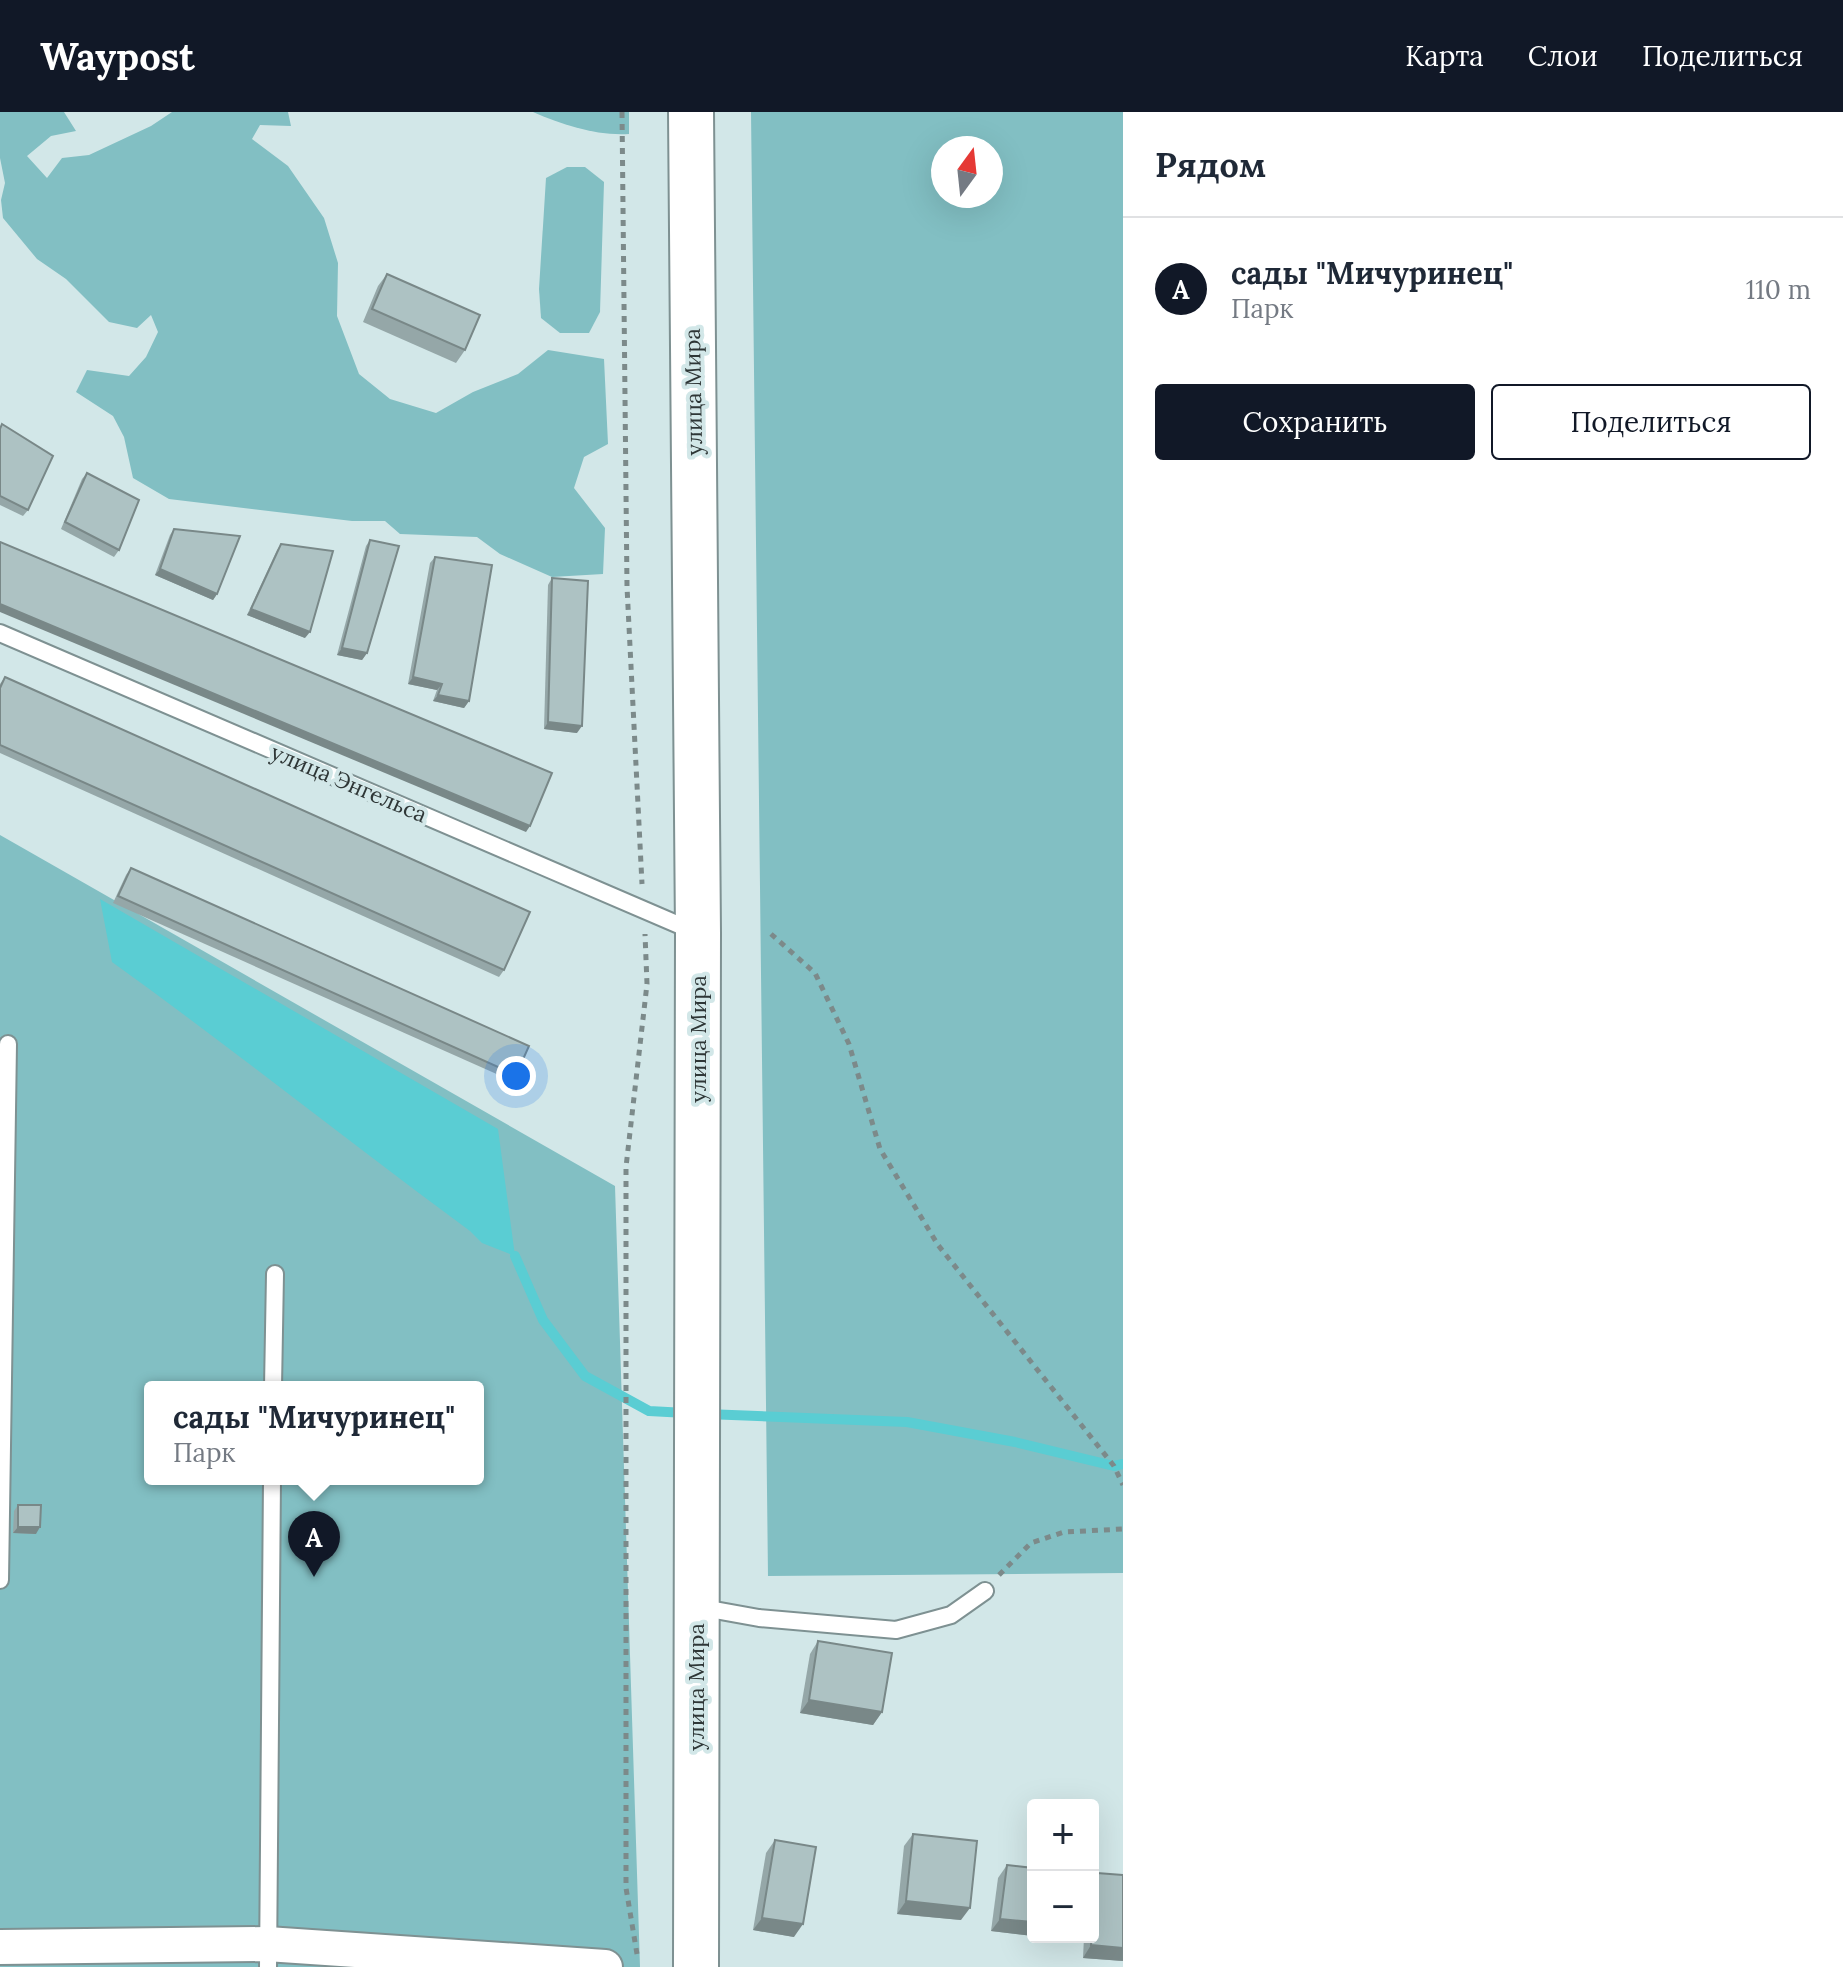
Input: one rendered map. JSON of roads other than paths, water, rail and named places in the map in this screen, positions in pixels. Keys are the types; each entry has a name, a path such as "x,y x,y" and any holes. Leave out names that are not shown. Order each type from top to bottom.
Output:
{"main road":[{"name":"улица Мира","path":"691,112 698,933 696,1967"}],"street":[{"path":"0,1947 583,1966"}],"lane":[{"name":"улица Энгельса","path":"0,633 698,933"},
{"path":"0,1580 8,1044"},
{"path":"273,1381 275,1274"},
{"path":"267,1955 272,1485"},
{"path":"697,1606 759,1618 896,1630 951,1615 985,1591"}],"waterway":[{"path":"515,1256 543,1320 585,1376 649,1411 686,1413"},
{"path":"706,1414 907,1422 1015,1442 1114,1466 1123,1464"}],"place":[{"name":"сады \"Мичуринец\"","path":"314,1577"}]}
